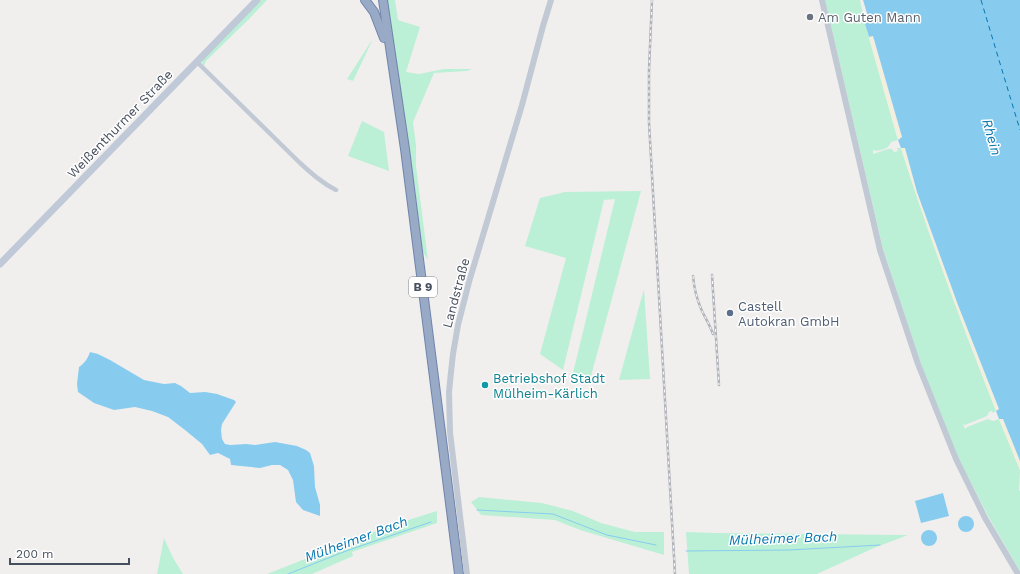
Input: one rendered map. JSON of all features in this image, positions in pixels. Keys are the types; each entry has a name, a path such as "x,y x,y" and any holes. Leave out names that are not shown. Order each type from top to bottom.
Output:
{"highway":[{"name":"B 9","path":"366,0 374,12 384,38"},
{"name":"B 9","path":"378,0 405,188 453,574"},
{"name":"B 9","path":"383,0 405,150 458,574"}],"main road":[{"name":"Weißenthurmer Straße","path":"0,264 257,0"}],"street":[{"path":"543,26 543,19 548,0"},
{"path":"543,26 551,0"},
{"path":"822,0 880,250 918,364 956,459 984,518 1018,574"},
{"name":"Landstraße","path":"467,574 453,462 450,425 450,385 453,354 458,325 469,282 522,105 543,26"},
{"path":"197,62 313,175 336,190"}],"green space":[{"path":"261,0 267,0 206,61 204,66 202,60"},
{"path":"387,0 395,0 398,20 420,27 406,72 419,74 444,69 472,69 467,71 434,73 413,122 416,145 416,166 428,260 423,252"},
{"path":"825,0 860,0 865,24 898,140 891,142 884,149 878,151 873,150 873,154 888,149 892,149 894,152 898,151 897,148 901,148 946,280 996,411 993,413 992,411 989,412 987,416 965,425 963,424 965,429 988,419 993,421 999,419 1020,470 1020,571 988,516 959,459 922,367 883,249"},
{"path":"372,40 353,81 347,79"},
{"path":"362,121 384,132 389,171 348,156"},
{"path":"641,191 591,376 573,373 615,199 604,200 563,370 540,354 566,258 525,246 540,198 565,192"},
{"path":"644,289 650,379 619,380"},
{"path":"479,497 542,503 573,511 601,523 635,532 664,532 664,555 580,530 555,520 481,515 471,502"},
{"path":"437,511 437,523 352,552 353,556 312,574 267,574 386,527"},
{"path":"686,532 908,535 874,548 817,574 689,574"},
{"path":"164,538 173,558 183,574 157,574"}],"sand":[{"path":"873,36 902,137 898,140 869,37"},
{"path":"901,148 905,148 917,192 958,305 999,409 996,411 946,280"},
{"path":"999,419 1003,419 1020,461 1020,470"}],"water":[{"name":"Rhein","path":"863,0 1020,0 1020,461 1003,419 999,419 996,411 999,409 958,305 917,192 905,148 901,148 898,140 902,137 873,36 869,37 865,24 869,20"},
{"path":"90,352 110,360 144,380 164,384 175,383 190,393 205,392 217,394 234,400 236,402 222,424 222,439 225,444 255,445 275,442 297,446 306,450 310,453 314,466 315,487 320,505 320,516 303,510 296,502 293,480 288,470 280,465 260,468 231,465 230,459 218,453 210,455 202,444 168,417 135,407 114,410 94,403 78,392 77,384 79,367 86,360"},
{"path":"943,493 949,516 921,523 915,501"},
{"path":"963,516 969,516 974,521 972,530 969,532 963,532 958,527 958,521"},
{"path":"926,530 932,530 937,535 935,544 932,546 926,546 921,541 921,535"}],"waterway":[{"name":"Mülheimer Bach","path":"477,510 553,514 607,535 656,545"},
{"name":"Mülheimer Bach","path":"288,574 346,551 431,522"},
{"name":"Mülheimer Bach","path":"686,551 789,550 880,545"}],"ferry route":[{"path":"981,0 1020,130"}],"railway":[{"path":"652,0 649,70 649,123 675,574"},
{"path":"712,275 719,385"},
{"path":"693,276 699,303 713,334"}],"place":[{"name":"Am Guten Mann","path":"810,17"},
{"name":"Castell Autokran GmbH","path":"730,313"},
{"name":"Betriebshof Stadt Mülheim-Kärlich","path":"485,385"}]}
